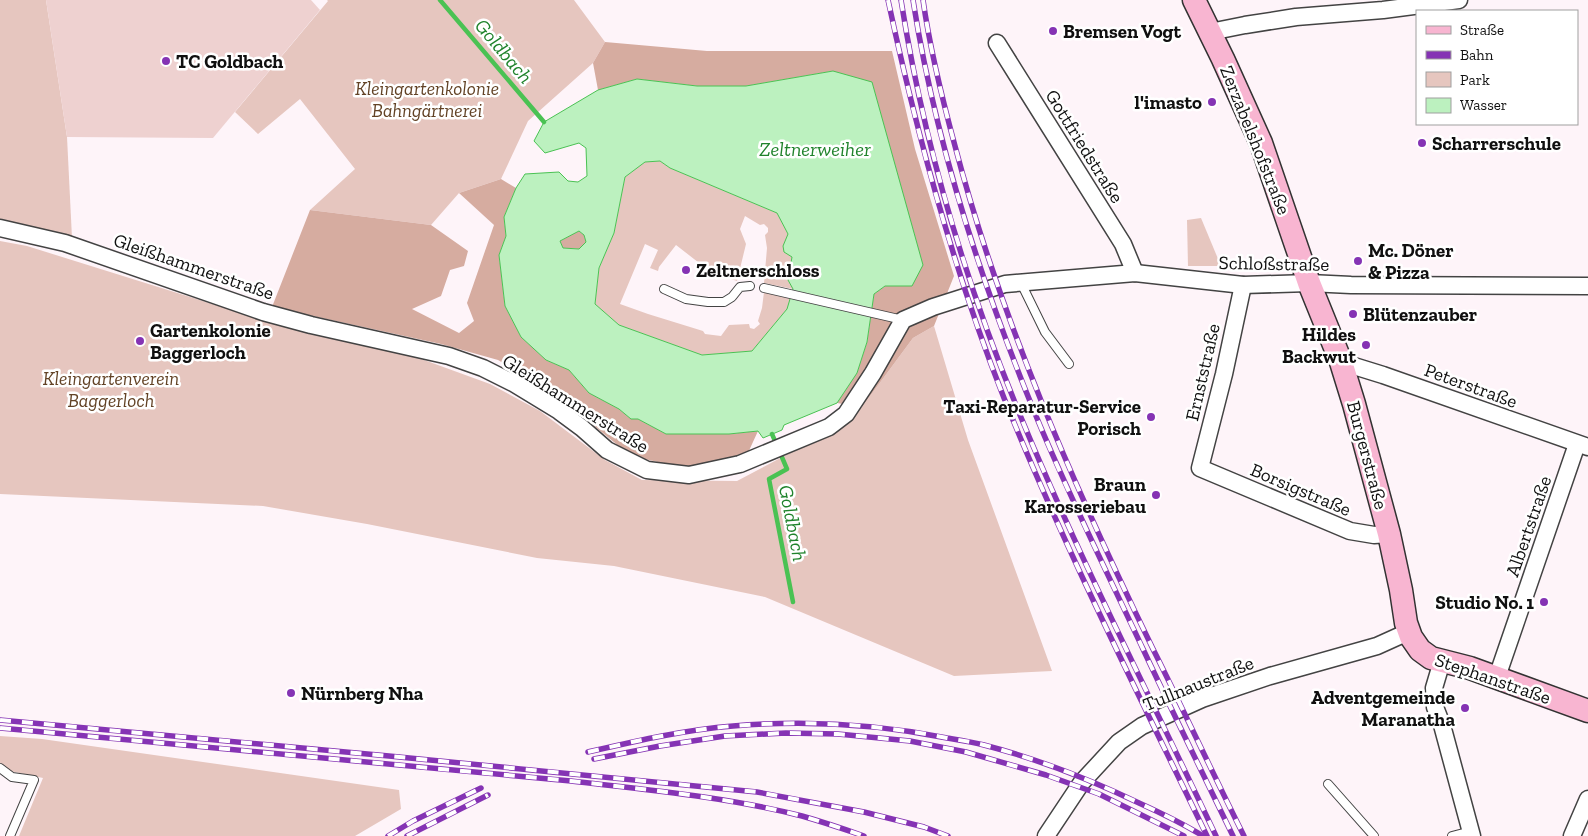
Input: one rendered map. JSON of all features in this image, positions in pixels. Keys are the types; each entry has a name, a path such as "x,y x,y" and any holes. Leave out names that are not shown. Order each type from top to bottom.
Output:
{"street":[{"name":"Zerzabelshofstraße","path":"1194,0 1261,143 1310,283"},
{"path":"1210,32 1296,17 1383,10 1459,0"},
{"name":"Gottfriedstraße","path":"997,43 1123,244 1135,273"},
{"name":"Gleißhammerstraße","path":"0,228 65,243 263,312 311,325 449,356 482,368 513,383 559,411 607,450 647,470 689,475 740,464 829,427 846,414 873,373 903,320"},
{"name":"Schloßstraße","path":"903,320 933,307 1005,284 1135,273 1242,286 1310,283 1588,286"},
{"name":"Burgerstraße","path":"1310,283 1341,362 1354,404 1389,534 1408,632"},
{"name":"Ernststraße","path":"1200,468 1224,374 1242,286"},
{"name":"Peterstraße","path":"1341,362 1583,445"},
{"name":"Albertstraße","path":"1497,678 1583,445"},
{"name":"Borsigstraße","path":"1200,468 1350,531 1369,534 1389,534"},
{"name":"Stephanstraße","path":"1408,632 1420,650 1431,658 1470,668 1588,711"},
{"name":"Tullnaustraße","path":"1046,836 1082,782 1119,742 1142,726 1202,699 1270,676 1377,646 1408,632"},
{"path":"1442,661 1434,688 1435,707 1442,725 1472,833"},
{"path":"1572,836 1588,799"}],"lane":[{"path":"1021,283 1045,332 1069,364"},
{"path":"664,289 686,299 724,302 732,297 740,287 750,286"},
{"path":"764,288 903,320"},
{"path":"0,768 12,777 34,780 10,836"},
{"path":"1328,784 1374,836"},
{"path":"1452,836 1472,833"}],"green space":[{"path":"0,0 46,0 67,137 72,238 0,220"},
{"name":"Kleingartenkolonie Bahngärtnerei","path":"327,0 574,0 605,42 593,63 528,121 501,179 459,193 431,225 310,210 355,169 300,99 258,134 235,112"},
{"path":"660,161 670,168 777,213 788,234 792,257 788,280 793,289 764,283 767,248 765,235 768,232 768,228 764,224 760,225 745,216 740,229 746,244 737,281 712,273 676,245 658,271 650,268 658,250 645,244 620,304 703,331 705,334 721,336 729,325 749,324 750,328 754,329 760,324 758,321 764,292 792,298 787,309 752,351 702,355 619,325 595,304 599,268 614,233 625,177 645,162"},
{"path":"1201,218 1221,266 1188,266 1187,220"},
{"name":"Kleingartenverein Baggerloch","path":"0,241 27,246 235,311 394,349 490,384 540,411 605,460 642,480 737,481 818,438 862,407 913,338 934,326 968,440 1052,671 954,676 765,597 614,566 537,558 367,524 263,506 0,494"},
{"path":"0,736 42,739 399,790 401,809 355,836 19,836 43,778 10,771 0,763"}],"shaded area":[{"name":"TC Goldbach","path":"46,0 311,0 320,10 213,138 67,137"},
{"path":"605,42 707,51 892,51 915,149 954,276 934,326 913,338 862,407 837,403 857,373 867,342 874,294 885,286 912,286 833,71 746,86 697,86 637,79 598,90 593,63"},
{"path":"501,179 516,188 504,217 506,236 499,255 505,306 521,337 546,360 569,370 589,393 619,409 631,419 638,419 666,434 729,434 758,431 747,455 689,469 631,456 550,390 498,360 441,344 272,307 310,210 431,225 468,251 464,266 450,270 441,296 412,309 459,333 474,321 467,303 494,225 459,193"},
{"path":"579,231 584,235 586,242 579,249 563,248 560,241"}],"water":[{"name":"Zeltnerweiher","path":"833,71 872,82 923,265 912,286 885,286 874,294 867,342 857,373 837,403 784,425 782,430 763,438 758,431 729,434 666,434 638,419 631,419 619,409 589,393 569,370 546,360 521,337 505,306 499,255 506,236 504,217 516,188 525,174 559,172 568,181 578,182 587,176 586,148 579,143 545,153 534,141 544,122 598,90 637,79 697,86 746,86","holes":["660,161 670,168 777,213 788,234 783,246 784,252 792,257 788,280 793,289 787,309 752,351 702,355 619,325 595,304 599,268 614,233 625,177 645,162","579,231 584,235 586,242 579,249 563,248 560,241"]}],"waterway":[{"name":"Goldbach","path":"440,0 544,122"},
{"name":"Goldbach","path":"772,434 787,469 769,479 793,602"}],"railway":[{"path":"888,0 911,101 938,201 968,300 1004,398 1076,564 1207,836"},
{"path":"901,0 921,105 948,211 1000,365 1066,521 1216,836"},
{"path":"913,0 922,53 961,209 1014,361 1073,501 1233,836"},
{"path":"923,0 937,73 973,211 1017,339 1095,526 1244,836"},
{"path":"0,720 757,792 864,812 924,827 948,836"},
{"path":"588,752 678,733 733,726 813,723 894,729 979,744 1044,763 1120,794 1171,818 1203,836"},
{"path":"0,728 571,781 659,791 774,809 810,818 864,836"},
{"path":"594,759 725,736 786,733 838,734 910,741 966,752 1046,775 1099,794 1184,836"},
{"path":"388,836 413,821 481,788"},
{"path":"407,836 488,795"}],"place":[{"name":"Bremsen Vogt","path":"1053,31"},
{"name":"TC Goldbach","path":"166,61"},
{"name":"l'imasto","path":"1212,102"},
{"name":"Scharrerschule","path":"1422,143"},
{"name":"Mc. Döner & Pizza","path":"1358,261"},
{"name":"Zeltnerschloss","path":"686,270"},
{"name":"Blütenzauber","path":"1353,314"},
{"name":"Gartenkolonie Baggerloch","path":"140,341"},
{"name":"Hildes Backwut","path":"1366,345"},
{"name":"Taxi-Reparatur-Service Porisch","path":"1151,417"},
{"name":"Braun Karosseriebau","path":"1156,495"},
{"name":"Studio No. 1","path":"1544,602"},
{"name":"Nürnberg Nha","path":"291,693"},
{"name":"Adventgemeinde Maranatha","path":"1465,708"}]}
